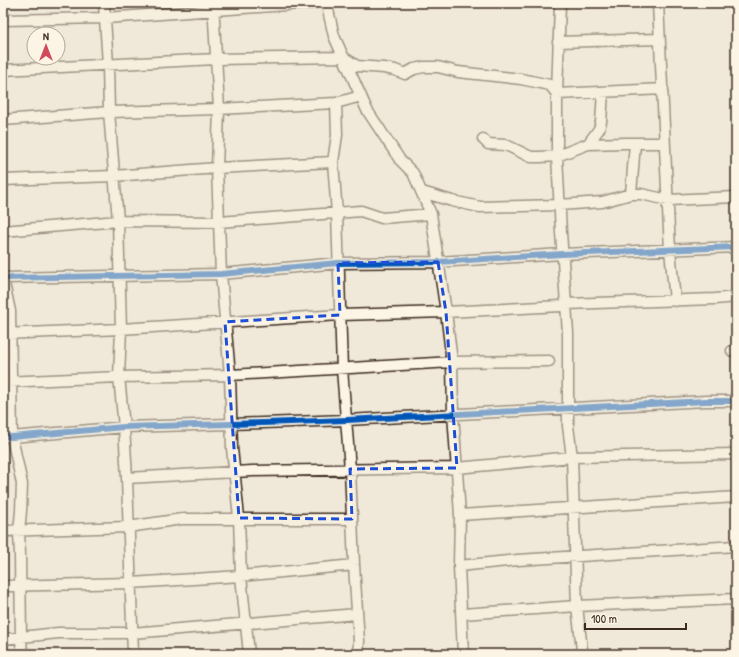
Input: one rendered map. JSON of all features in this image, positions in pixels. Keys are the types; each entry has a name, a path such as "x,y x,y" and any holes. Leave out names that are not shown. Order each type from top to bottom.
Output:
{"street":[{"path":"104,3 118,222 121,329 119,377 124,427 133,654"},
{"path":"3,20 106,18 214,6 313,3"},
{"path":"560,3 557,94 559,205 564,305 568,333 568,426 572,457 577,606 582,650 581,654"},
{"path":"658,3 670,250 675,301"},
{"path":"325,4 334,36 367,110 400,160 413,172 431,214 452,362 453,413 460,515 459,566 463,654"},
{"path":"214,6 219,109 217,168 221,274 230,375 232,448 239,518 241,576 249,654"},
{"path":"558,42 659,39"},
{"path":"3,70 216,59 343,57 357,66 384,68 405,74 414,69 438,67 458,72 527,80 550,85 557,94"},
{"path":"557,94 662,89"},
{"path":"588,144 599,129 601,122 603,92"},
{"path":"3,120 110,112 219,109 336,103 361,96"},
{"path":"336,103 337,135 333,162 337,213 342,368 347,420 354,565 360,641 358,654"},
{"path":"483,139 488,144 506,146 530,157 558,156 588,144 664,144"},
{"path":"631,194 635,143"},
{"path":"3,180 114,176 217,168 333,162"},
{"path":"422,192 452,201 480,207 559,205 602,202 631,194 641,194 668,200 736,197"},
{"path":"3,231 118,222 219,222 362,211 382,218 431,214"},
{"path":"22,654 19,531 22,484 7,436 7,334 10,311 3,278 221,274 338,263 438,262 562,254 736,247"},
{"path":"7,334 121,329 340,315 446,312 736,297"},
{"path":"7,382 119,377 230,375 452,362 549,361"},
{"path":"7,436 124,427 347,420 453,413 698,401 736,401"},
{"path":"126,478 234,472 457,468 572,457 736,454"},
{"path":"460,515 736,497"},
{"path":"3,531 128,527 182,519 352,519"},
{"path":"459,566 518,560 736,546"},
{"path":"3,586 131,583 241,576 354,565"},
{"path":"462,614 577,606 736,599"},
{"path":"3,639 58,633 132,633 357,614"}],"highlighted area":[{"path":"438,262 446,312 457,468 350,469 352,519 239,518 225,322 340,315 338,263"}],"cycle path":[{"path":"3,278 221,274 338,263 438,262 562,254 736,247"},
{"path":"3,436 12,437 124,427 347,420 706,401 736,401"}]}
